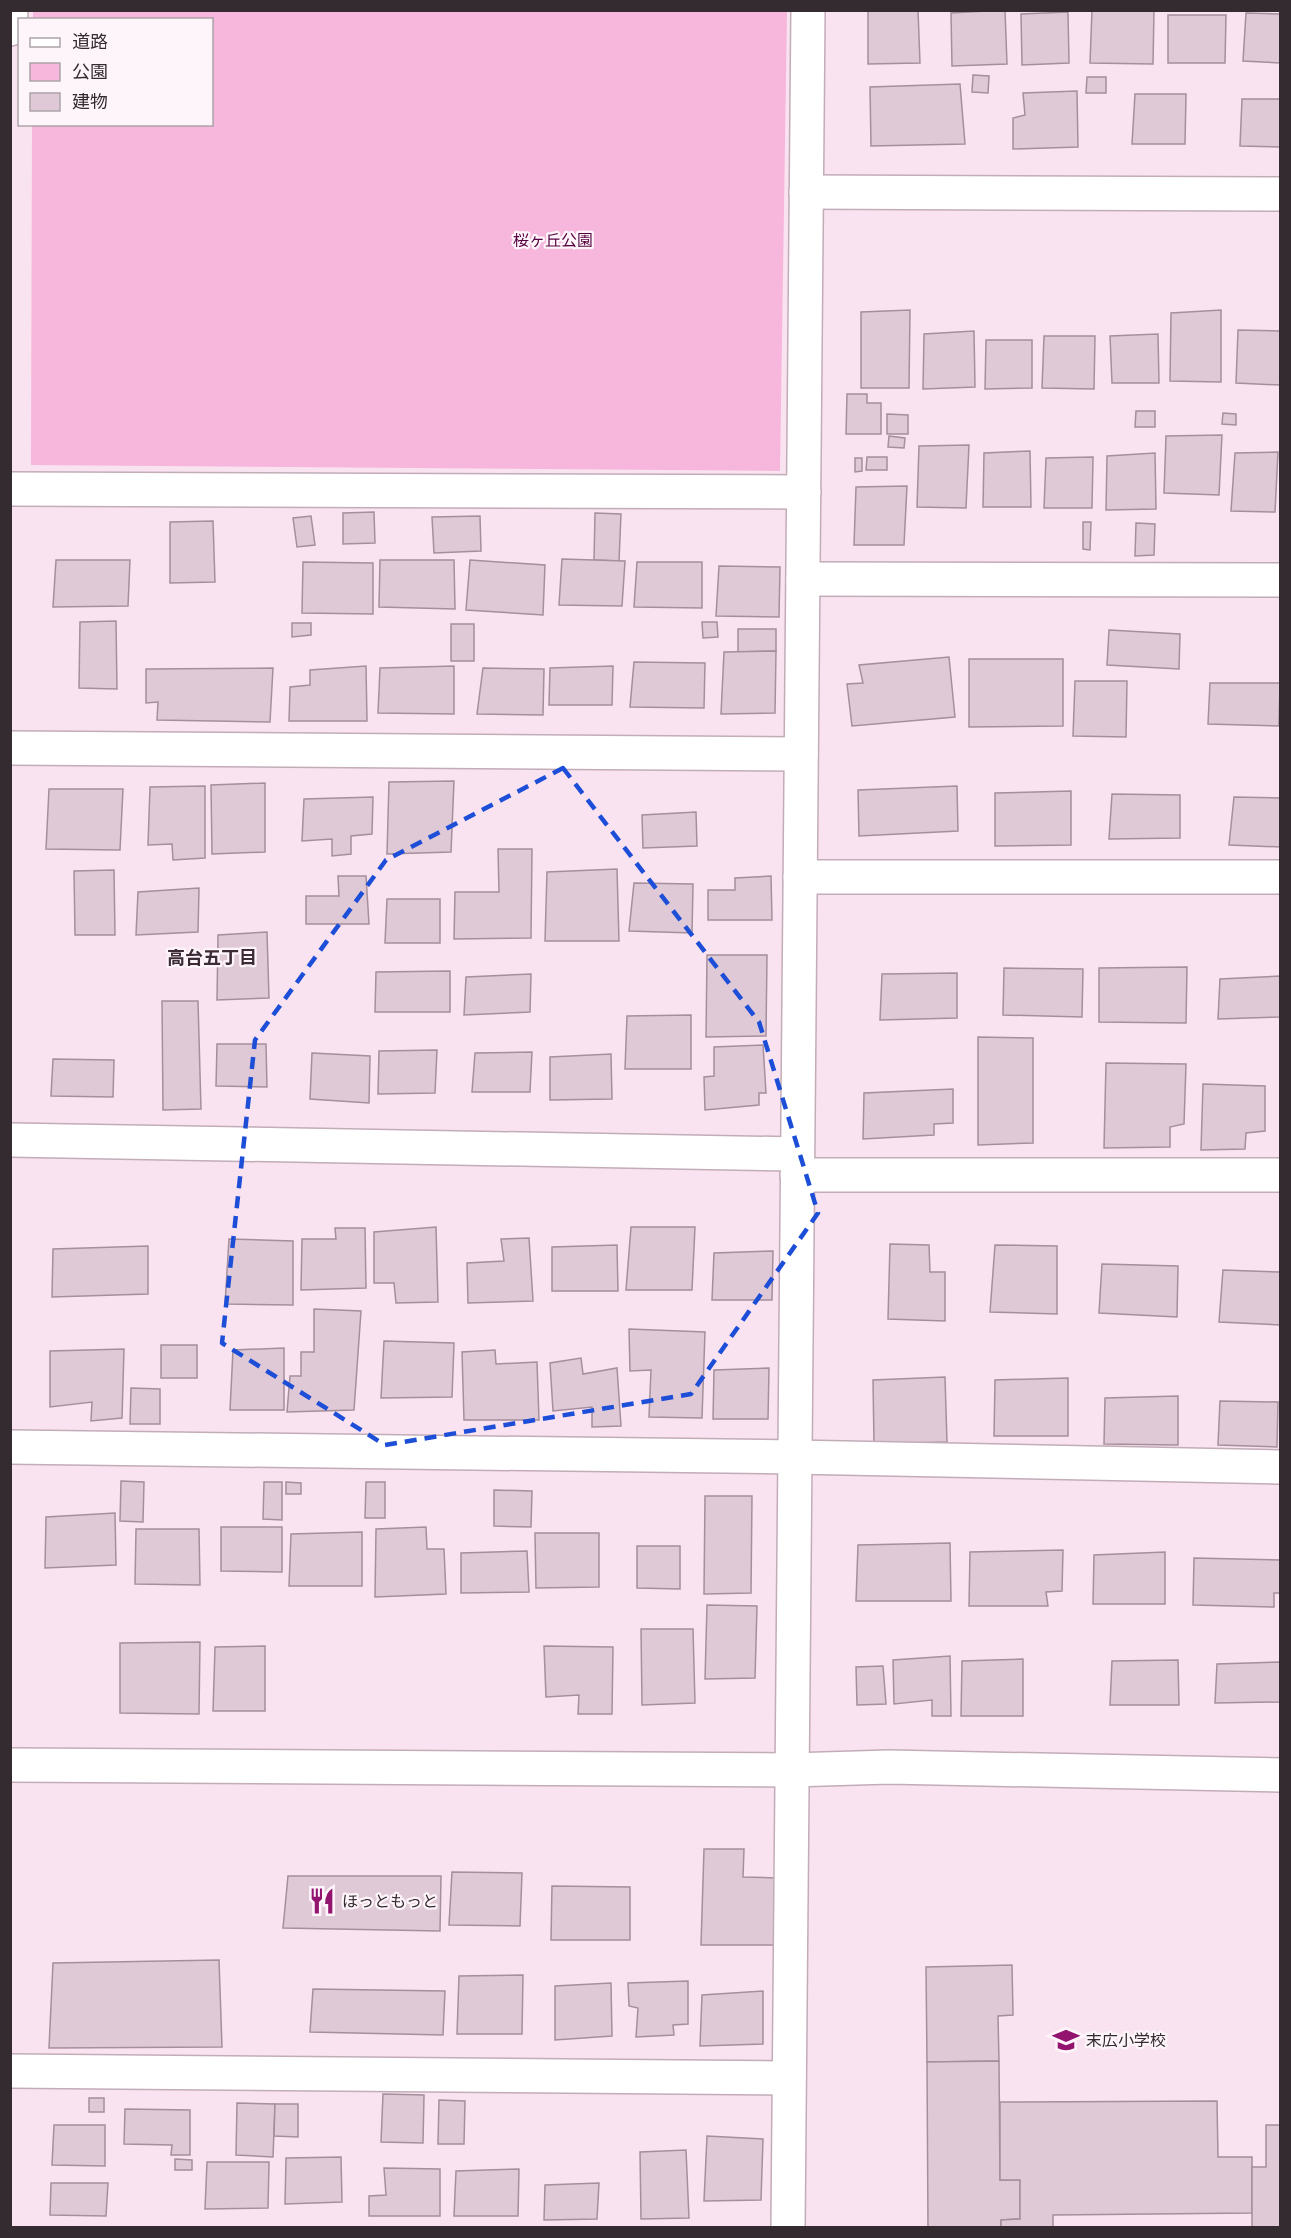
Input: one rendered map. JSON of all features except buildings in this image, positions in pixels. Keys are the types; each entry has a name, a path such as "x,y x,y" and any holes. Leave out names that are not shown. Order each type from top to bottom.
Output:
{"street":[{"path":"10,29 11,10"},
{"path":"788,2228 808,10"},
{"path":"806,192 1281,194"},
{"path":"10,489 804,492"},
{"path":"803,579 1281,580"},
{"path":"10,748 801,754"},
{"path":"800,877 1281,877"},
{"path":"10,1140 797,1165 1281,1175"},
{"path":"10,1447 794,1457 1281,1467"},
{"path":"10,1765 791,1770 889,1767 1281,1775"},
{"path":"10,2071 789,2078"}],"highlighted area":[{"path":"563,768 759,1022 818,1213 691,1394 385,1445 222,1343 255,1040 386,860"}],"green space":[{"name":"桜ヶ丘公園","path":"33,11 787,11 780,471 31,465 32,126 213,126 213,18 33,18"}],"place":[{"name":"ほっともっと","path":"322,1901"},
{"name":"末広小学校","path":"1066,2040"}],"district":[{"name":"高台五丁目","path":"212,958"}]}
